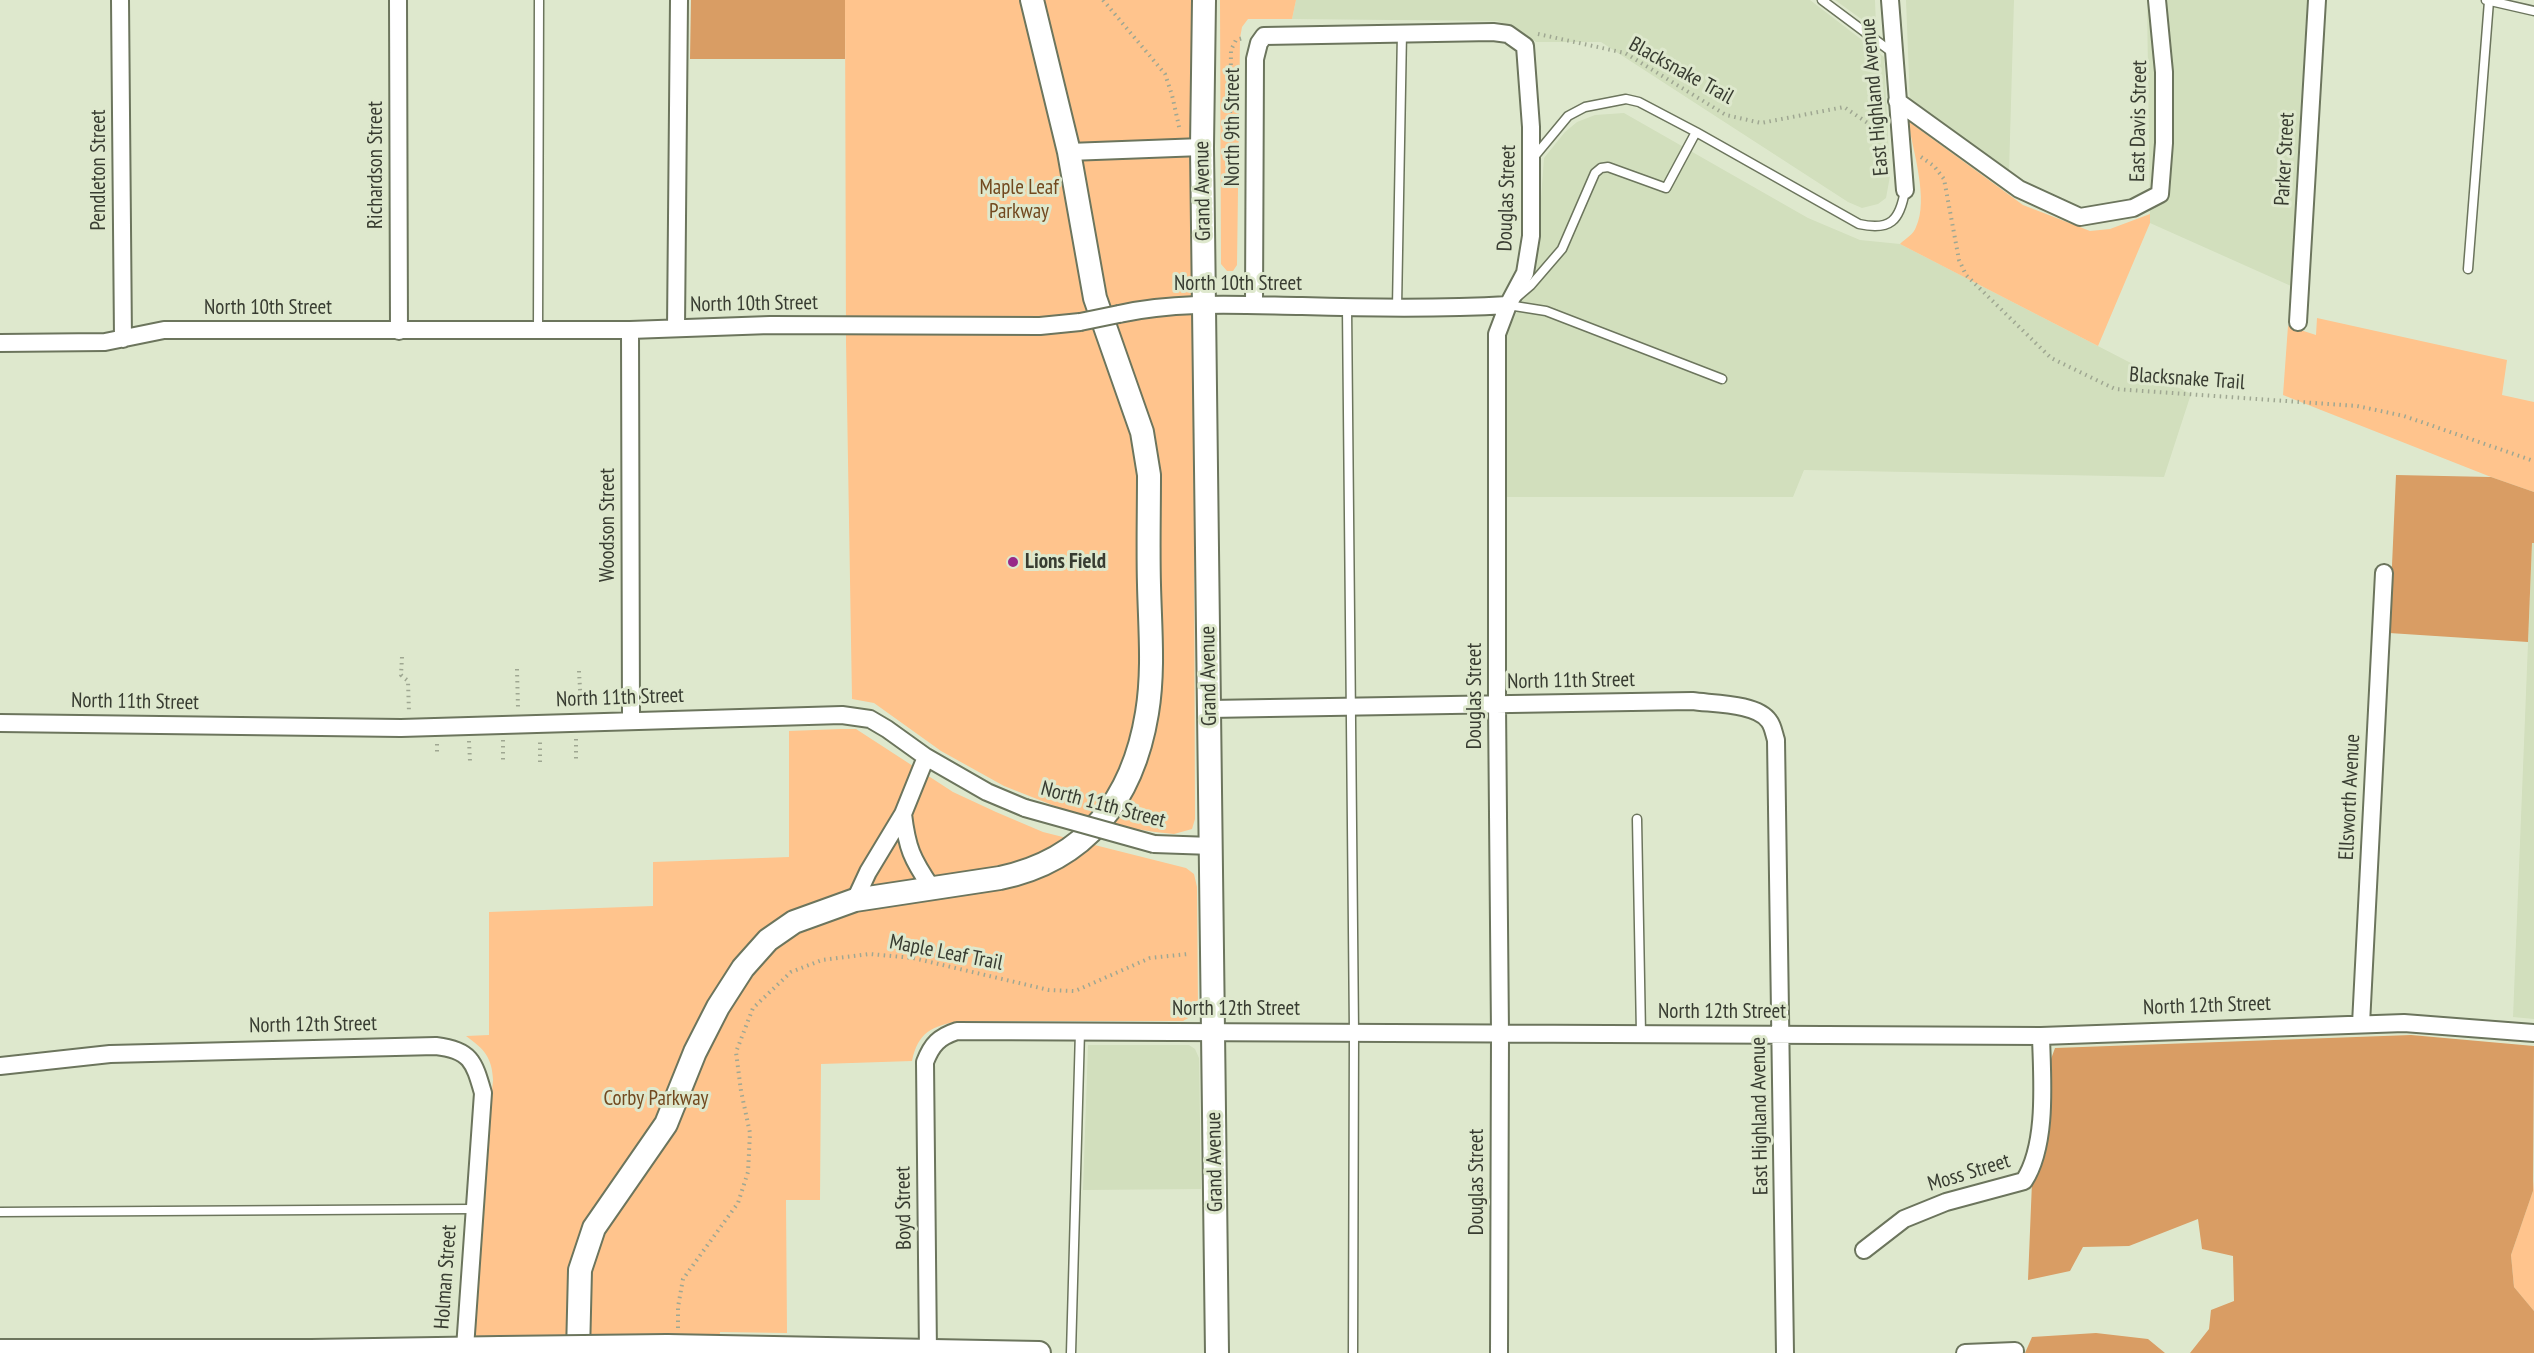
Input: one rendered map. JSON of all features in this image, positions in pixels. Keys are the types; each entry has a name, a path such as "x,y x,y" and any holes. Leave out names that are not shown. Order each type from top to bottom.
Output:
{"street":[{"name":"Pendleton Street","path":"120,0 123,339"},
{"name":"Richardson Street","path":"398,0 399,331"},
{"path":"676,328 679,0"},
{"path":"578,1353 580,1270 594,1228 666,1124 695,1052 718,1007 743,968 768,940 794,922 855,900 1021,874 1049,863 1091,833 1114,802 1133,765 1147,714 1151,667 1149,475 1142,432 1095,298 1070,152 1032,0"},
{"name":"Grand Avenue","path":"1204,0 1195,136 1205,305 1217,1353"},
{"name":"East Highland Avenue","path":"1890,0 1905,190"},
{"name":"East Davis Street","path":"1897,101 2019,189 2080,217 2133,208 2160,194 2164,143 2164,72 2157,0"},
{"name":"Parker Street","path":"2298,322 2317,0"},
{"path":"1264,36 1493,32 1530,40"},
{"name":"North 9th Street","path":"1254,305 1255,59 1259,43 1264,36"},
{"name":"Douglas Street","path":"1499,1353 1497,334 1508,305 1525,273 1531,236 1530,40"},
{"path":"1070,152 1195,136"},
{"name":"North 10th Street","path":"0,343 105,342 164,330 630,330 770,326 1040,327 1160,307 1254,305 1347,308 1508,305"},
{"name":"Woodson Street","path":"630,330 631,720"},
{"name":"Ellsworth Avenue","path":"2361,1024 2384,573"},
{"name":"North 11th Street","path":"1209,709 1692,701 1716,704"},
{"name":"East Highland Avenue","path":"1716,704 1760,712 1770,722 1776,740 1785,1353"},
{"name":"North 11th Street","path":"0,723 410,727 842,715 870,719 896,734 926,757 987,792 1025,808 1154,844 1212,846"},
{"path":"855,900 868,872 903,814 926,757"},
{"path":"903,814 906,844 916,865 931,887"},
{"name":"North 12th Street","path":"925,1062 931,1046 942,1036 957,1031 2041,1036 2404,1023 2534,1033"},
{"name":"Moss Street","path":"1864,1250 1904,1219 1946,1202 2024,1181 2032,1169 2037,1146 2042,1101 2041,1036"},
{"name":"North 12th Street","path":"0,1066 110,1054 300,1047 436,1046 454,1048 474,1062 483,1093 473,1209"},
{"name":"Boyd Street","path":"925,1062 928,1351"},
{"name":"Holman Street","path":"465,1348 473,1209"},
{"path":"0,1351 311,1352 500,1347 672,1346 1039,1353"},
{"path":"1965,1353 2015,1351"}],"lane":[{"path":"538,330 539,0"},
{"path":"1822,0 1893,53"},
{"path":"2468,269 2487,0 2534,11"},
{"path":"1397,306 1402,32"},
{"path":"1532,160 1568,116 1585,107 1626,99 1639,102 1696,132 1859,224 1876,228 1890,224 1902,208 1905,190"},
{"path":"1508,305 1531,285 1562,249 1596,173 1601,168 1608,167 1666,188 1696,132"},
{"path":"1508,305 1546,311 1722,379"},
{"path":"1347,308 1354,1032 1353,1353"},
{"path":"1637,819 1641,1034"},
{"path":"1071,1353 1080,1031"},
{"path":"0,1212 473,1209"}],"path":[{"path":"1103,0 1165,74 1172,95 1195,136 1230,130 1231,50 1236,40 1264,36"},
{"name":"Blacksnake Trail","path":"1530,40 1625,53 1726,115 1761,123 1844,107 1934,166 1944,178 1959,261 1966,275 2051,358 2115,389 2357,406 2404,416 2534,461"},
{"path":"402,657 401,675 408,681 410,727"},
{"path":"517,669 519,724"},
{"path":"579,671 582,722"},
{"name":"Maple Leaf Trail","path":"672,1346 683,1279 738,1203 748,1172 750,1133 736,1052 753,1008 791,972 822,960 870,954 913,958 1048,990 1075,991 1150,958 1188,954"}],"shaded area":[{"path":"691,0 845,0 845,59 690,59"},
{"path":"1296,0 1810,0 1884,57 1890,176 1886,198 1878,204 1862,208 1848,202 1601,42 1536,42 1517,28 1497,21 1292,19"},
{"path":"1835,0 1875,0 1876,27 1864,21"},
{"path":"1906,0 2014,0 2009,172 1910,103"},
{"path":"2147,0 2307,0 2291,286 2150,223"},
{"path":"1624,113 1808,218 1860,240 1900,244 2191,394 2164,477 1804,470 1793,497 1505,497 1505,330 1514,318 1533,274 1537,253 1544,158 1565,132 1577,122 1595,115"},
{"path":"2396,475 2491,477 2534,492 2534,543 2532,543 2528,642 2389,633"},
{"path":"2532,543 2534,543 2534,1019 2513,1017"},
{"path":"2411,1035 2534,1046 2533,1191 2511,1255 2514,1287 2534,1311 2534,1353 2190,1353 2209,1329 2211,1310 2234,1301 2233,1256 2202,1249 2198,1219 2129,1246 2083,1247 2070,1271 2028,1280 2032,1182 2046,1153 2051,1059 2055,1048"},
{"path":"1088,1045 1189,1045 1195,1049 1199,1058 1201,1189 1083,1190"},
{"path":"2096,1333 2148,1339 2165,1353 2025,1353 2032,1337"}],"green space":[{"name":"Maple Leaf Parkway","path":"845,0 1192,0 1195,819 1192,829 1174,834 1155,832 1130,828 1070,812 1004,786 941,751 874,703 852,699 846,342"},
{"path":"1220,0 1296,0 1292,19 1248,19 1242,27 1237,265 1233,271 1227,271 1221,264"},
{"path":"1908,121 2023,205 2090,231 2110,229 2150,214 2150,223 2098,346 1900,244 1915,230 1920,216 1921,203 1919,175"},
{"path":"2317,318 2507,360 2502,395 2534,402 2534,492 2283,395 2288,326 2316,335"},
{"name":"Corby Parkway","path":"856,729 953,792 996,812 1043,832 1186,868 1194,874 1197,887 1198,1007 1192,1016 1183,1021 960,1021 934,1028 922,1037 912,1061 821,1064 820,1200 786,1200 787,1333 720,1332 719,1353 470,1353 493,1080 491,1065 486,1054 466,1036 489,1035 489,912 653,906 653,862 789,857 789,731"},
{"path":"2534,1179 2534,1311 2514,1287 2511,1255 2533,1191"}],"place":[{"name":"Lions Field","path":"1013,562"}]}
